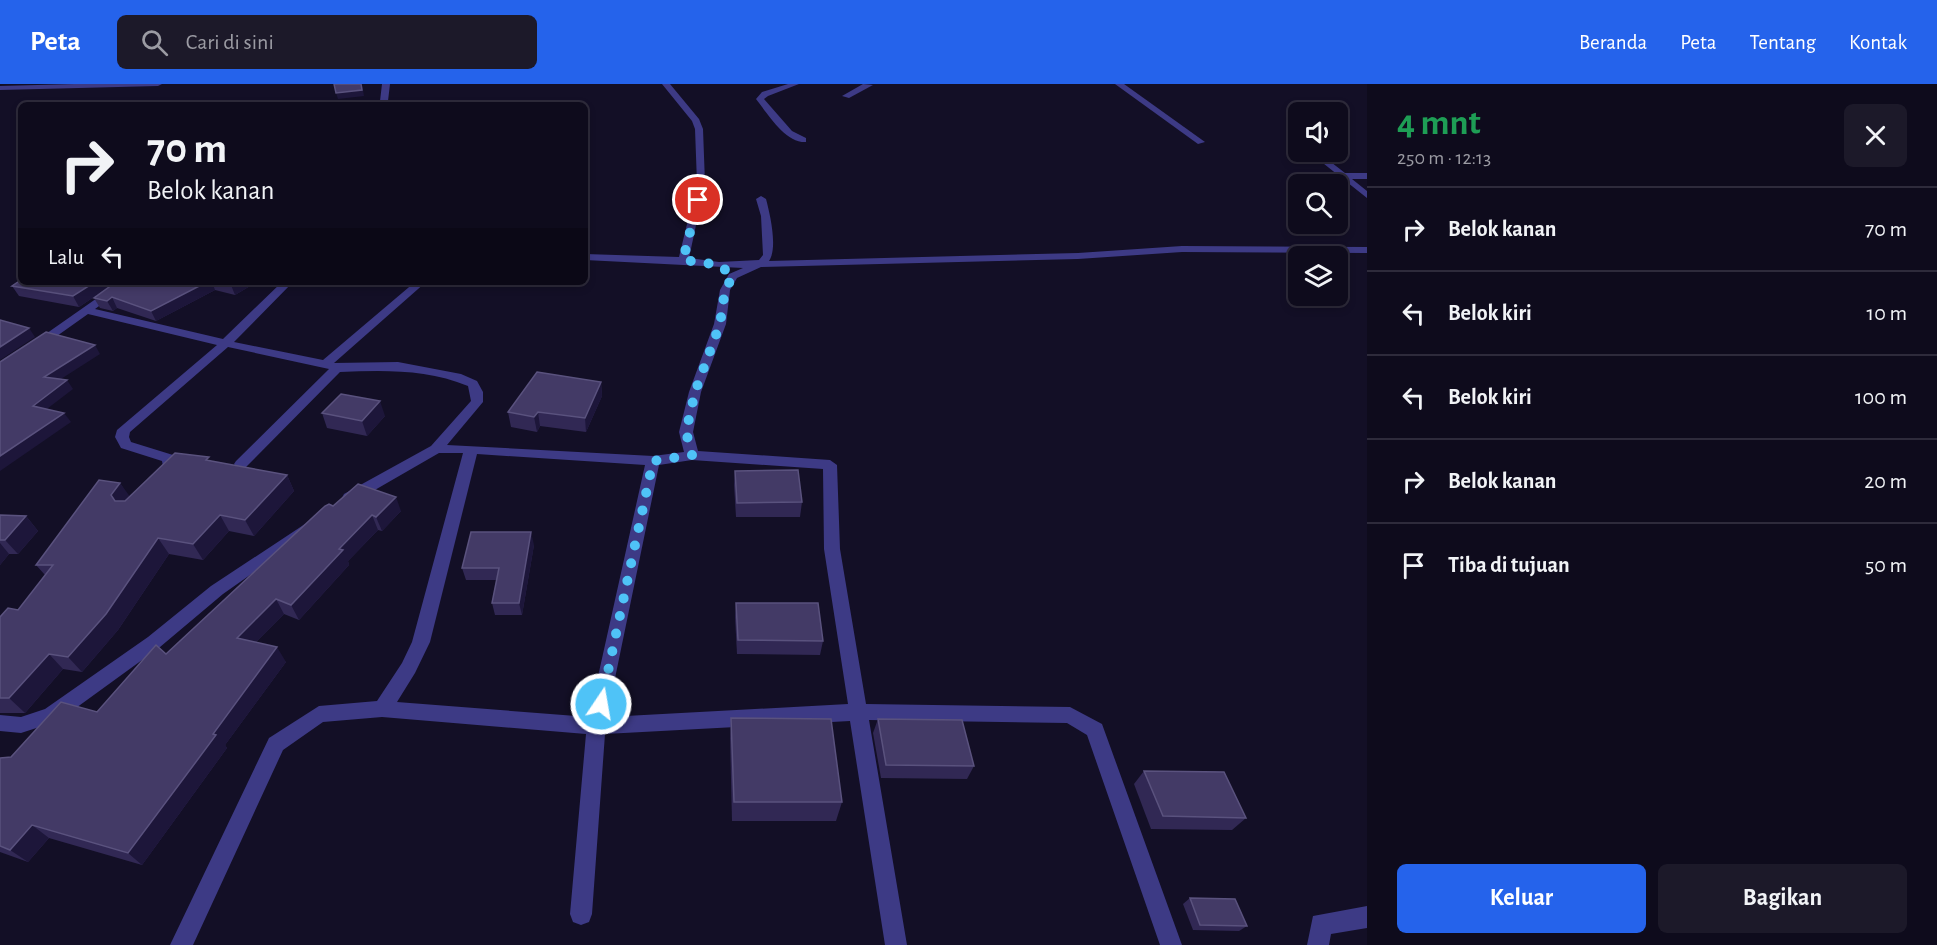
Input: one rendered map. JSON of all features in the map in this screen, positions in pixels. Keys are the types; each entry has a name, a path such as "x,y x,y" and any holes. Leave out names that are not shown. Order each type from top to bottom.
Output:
{"street":[{"path":"0,88 158,84"},
{"path":"383,102 386,84"},
{"path":"666,84 696,121 699,129 701,183 683,260"},
{"path":"795,84 765,94 760,99 789,133 803,140"},
{"path":"846,96 870,84"},
{"path":"1119,84 1201,142"},
{"path":"1325,162 1340,174"},
{"path":"1348,176 1367,176"},
{"path":"1348,181 1367,195"},
{"path":"692,455 686,432 695,392 720,324 725,290 733,276 763,262 768,255 766,216 761,199"},
{"path":"588,257 683,260 719,265 763,262 1078,256 1182,249 1367,250"},
{"path":"719,265 733,276"},
{"path":"28,350 122,285"},
{"path":"155,486 170,466 168,458 126,445 122,437 124,430 226,343 285,285"},
{"path":"241,464 331,366 418,285"},
{"path":"85,310 162,330 331,366 398,366 457,377 473,384 477,392 477,402 436,449 363,489 335,508"},
{"path":"436,449 471,449 653,461 692,455 830,465 832,549 896,945"},
{"path":"382,709 409,668 421,642 471,449"},
{"path":"581,914 596,726 653,461"},
{"path":"0,723 21,725 51,715 154,642 218,590 317,521"},
{"path":"181,945 276,744 319,714 382,709 596,726 859,712 1070,715 1095,730 1171,945"},
{"path":"1318,945 1322,924 1367,917"}],"building":[{"path":"334,84 361,84 362,90 336,93"},
{"path":"18,282 18,285 90,285 73,296 12,286"},
{"path":"112,285 201,285 151,311 112,297 107,301 94,298"},
{"path":"0,320 29,328 0,347"},
{"path":"46,332 95,345 44,377 67,380 33,406 64,413 0,456 0,362"},
{"path":"537,372 601,382 585,418 538,412 534,417 508,412"},
{"path":"341,394 380,401 362,421 322,413"},
{"path":"175,453 209,457 206,460 287,475 245,520 220,515 193,544 158,538 106,614 68,657 49,654 9,698 0,698 0,617 8,608 18,610 53,565 36,565 99,480 120,483 111,495 115,501 125,501"},
{"path":"798,470 802,502 737,503 735,471"},
{"path":"358,484 396,497 376,517 372,515 339,549 343,550 291,605 276,599 237,638 277,647 213,734 216,735 128,853 32,825 10,850 0,846 0,758 11,757 61,702 97,712 156,645 166,654 325,506 329,504 333,506"},
{"path":"0,515 26,516 5,540 0,540"},
{"path":"471,532 531,532 519,603 492,603 499,568 462,568"},
{"path":"736,603 818,603 823,641 738,640"},
{"path":"731,718 831,719 842,802 734,802"},
{"path":"878,719 962,720 974,766 886,765"},
{"path":"1144,771 1224,772 1246,818 1163,816"},
{"path":"1190,898 1235,899 1247,926 1200,925"}],"route":[{"path":"601,704 653,461 692,455 686,432 695,392 720,324 720,308 725,290 733,276 719,265 683,260 698,200"}]}
